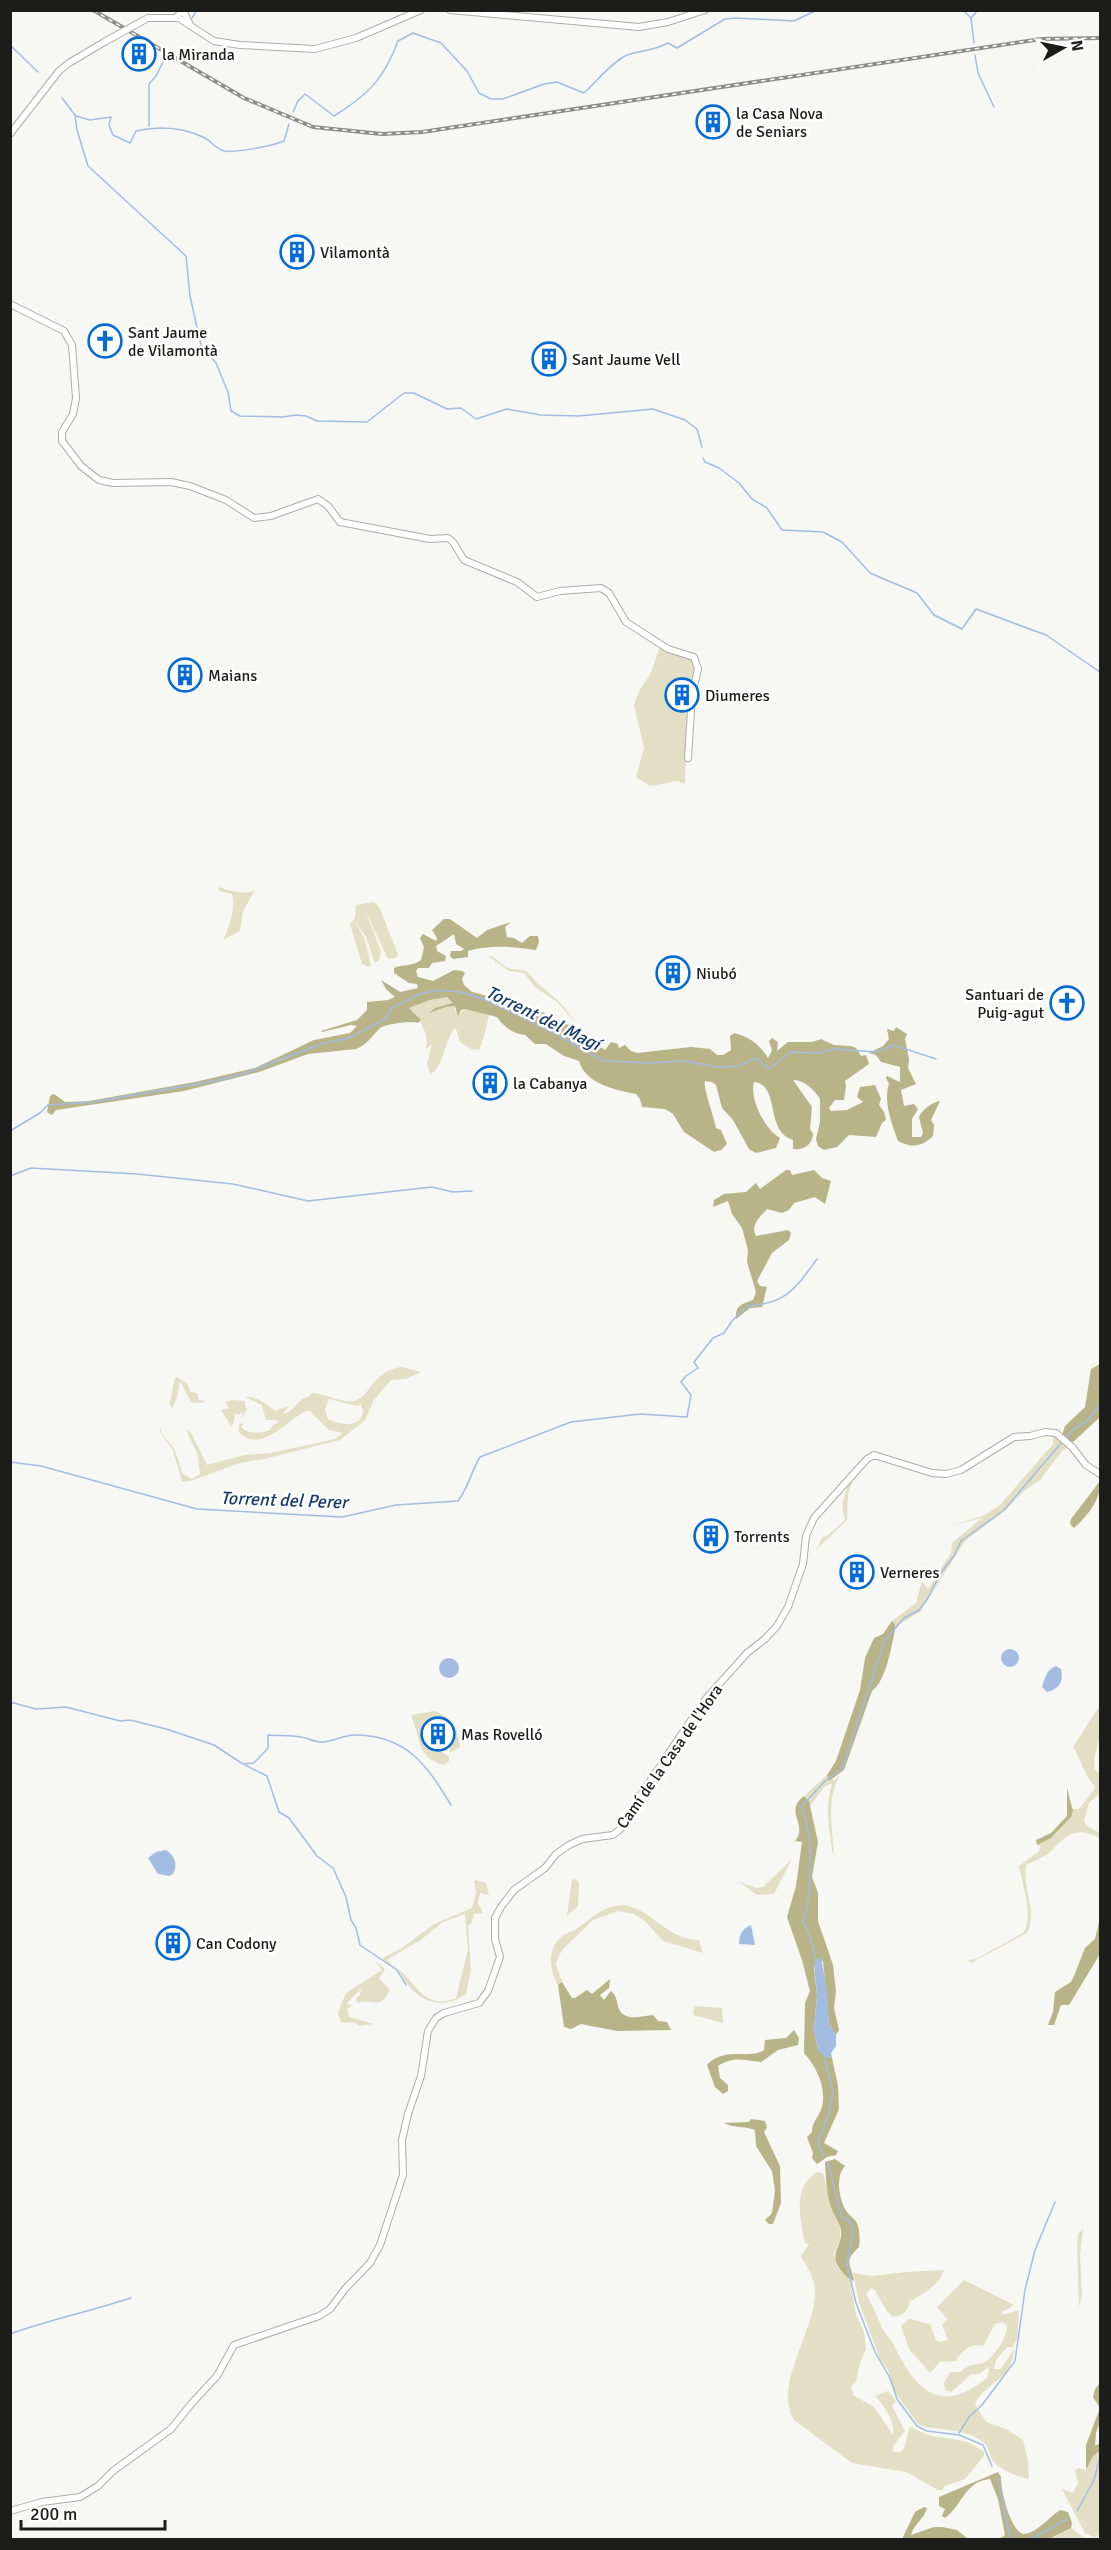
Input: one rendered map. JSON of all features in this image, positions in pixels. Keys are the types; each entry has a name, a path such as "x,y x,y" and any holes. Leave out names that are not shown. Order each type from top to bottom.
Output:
{"street":[{"path":"10,134 59,72 69,63 147,18 155,10"},
{"path":"161,10 166,17"},
{"path":"177,17 183,10 190,26"},
{"path":"147,18 177,17 205,37 224,43 315,49 356,38 422,10"},
{"path":"450,10 639,27 668,22 705,10"},
{"path":"10,304 64,331 72,345 76,398 73,414 62,432 62,441 81,466 99,480 113,483 171,482 190,486 226,500 254,518 271,516 318,498 328,506 340,522 430,539 448,538 464,560 517,582 537,597 560,591 601,588 609,593 626,622 669,649 694,657 698,669 692,695 688,758"},
{"name":"Camí de la Casa de l'Hora","path":"10,2511 42,2502 80,2497 90,2492 113,2471 171,2429 217,2376 234,2345 319,2316 330,2309 345,2289 370,2263 380,2245 403,2175 402,2140 421,2076 428,2031 436,2018 444,2013 478,2003 488,1991 500,1957 495,1939 495,1918 501,1907 514,1890 546,1868 556,1854 569,1845 582,1839 614,1835 624,1826 642,1793 704,1701 747,1653 777,1626 788,1606 803,1564 806,1536 814,1518 867,1460 874,1455 932,1473 946,1474 961,1470 1014,1437 1046,1432 1056,1433 1072,1447 1086,1465 1101,1474"}],"shaded area":[{"path":"660,647 689,656 694,662 695,673 690,691 685,784 678,781 650,786 636,777 644,748 634,705 639,691 650,675"},
{"path":"218,887 241,892 255,890 243,911 240,931 223,940 231,918 233,900 232,894 220,891"},
{"path":"374,902 379,907 398,954 396,958 388,959 365,910 381,951 379,960 375,963 366,937 355,921 365,940 371,965 369,967 362,964 350,924 355,918 356,905"},
{"path":"444,919 450,919 477,938 487,930 511,922 505,927 507,937 522,943 530,936 538,936 539,942 536,950 486,947 468,951 468,957 453,959 450,956 451,951 464,949 456,944 454,934 436,946 437,951 446,956 445,961 432,963 429,968 418,968 416,971 418,977 433,981 454,970 462,971 465,973 462,979 464,985 472,992 534,1008 568,1025 605,1050 611,1042 618,1044 619,1048 625,1045 637,1053 691,1047 710,1049 717,1055 723,1055 731,1050 730,1036 734,1033 754,1042 768,1058 772,1050 769,1041 772,1038 778,1042 777,1051 788,1042 812,1042 821,1039 834,1045 851,1046 856,1048 861,1056 866,1055 869,1064 845,1081 844,1100 835,1100 829,1108 831,1111 847,1110 863,1102 857,1097 860,1087 875,1085 881,1099 879,1105 886,1120 882,1123 876,1137 849,1135 837,1147 824,1150 818,1146 816,1139 820,1122 820,1099 805,1084 793,1080 812,1107 810,1129 813,1134 811,1142 806,1146 793,1149 793,1140 778,1128 767,1091 762,1085 754,1082 756,1105 769,1128 780,1138 776,1148 756,1153 749,1149 733,1120 722,1108 716,1085 705,1081 716,1128 721,1130 727,1144 721,1150 714,1152 684,1132 673,1114 665,1109 642,1107 636,1094 602,1085 582,1069 579,1061 564,1056 546,1044 535,1044 525,1035 509,1029 497,1017 465,1009 461,1010 458,1016 455,1006 429,1013 435,1008 453,1003 447,997 430,1000 409,1008 421,1020 418,1023 397,1023 382,1027 366,1043 356,1049 308,1054 259,1072 184,1091 56,1110 52,1115 47,1112 50,1096 54,1094 65,1102 89,1101 195,1082 255,1068 314,1040 350,1033 357,1026 351,1025 321,1031 357,1020 367,1010 367,1002 395,997 386,989 381,980 400,992 418,988 417,984 409,983 394,973 394,968 414,964 421,960 424,947 420,938 423,934 436,941 437,938 432,930"},
{"path":"487,955 509,968 523,970 531,975 562,1005 574,1021 557,1002 535,987 524,973 509,971"},
{"path":"447,997 454,1003 429,1014 455,1006 455,1011 460,1013 465,1009 489,1014 479,1050 471,1049 460,1042 456,1029 454,1029 439,1065 431,1074 427,1065 432,1044 426,1049 425,1032 409,1008 430,1000"},
{"path":"896,1027 907,1034 905,1039 909,1059 908,1068 916,1084 901,1090 904,1106 914,1104 918,1109 912,1119 912,1137 921,1137 923,1133 919,1117 922,1112 940,1101 931,1120 934,1125 933,1136 916,1145 907,1145 898,1141 889,1112 887,1091 889,1084 886,1078 887,1076 900,1082 900,1067 881,1062 876,1055 869,1053 883,1046 889,1039 887,1029 894,1031"},
{"path":"786,1170 790,1170 792,1175 814,1170 822,1178 831,1181 825,1204 815,1197 794,1203 789,1210 782,1213 767,1209 759,1218 754,1228 756,1236 788,1230 791,1233 789,1240 772,1253 757,1281 760,1286 767,1287 762,1307 750,1308 736,1319 738,1308 753,1300 756,1292 747,1262 748,1250 742,1228 732,1214 728,1201 713,1207 714,1200 724,1194 746,1192 756,1183 760,1189"},
{"path":"1100,1364 1100,1417 1071,1444 1062,1435 1065,1426 1085,1407 1091,1369"},
{"path":"402,1367 421,1372 406,1379 391,1380 374,1400 365,1420 340,1440 240,1463 191,1481 182,1482 173,1450 160,1432 160,1427 162,1434 174,1448 183,1474 192,1479 200,1474 198,1455 186,1430 191,1433 207,1465 245,1455 271,1453 335,1439 343,1433 329,1430 310,1411 306,1411 273,1434 256,1440 247,1438 239,1432 239,1423 244,1424 241,1427 247,1431 258,1433 270,1430 278,1423 278,1420 266,1420 262,1405 245,1397 257,1399 275,1411 289,1406 282,1415 312,1393 344,1401 360,1399 378,1378 392,1369","holes":["329,1399 358,1406 361,1404 363,1412 360,1420 348,1424 328,1419 325,1410"]},
{"path":"176,1377 187,1383 191,1392 197,1393 199,1400 206,1401 191,1402 180,1381 177,1398 172,1408 169,1404"},
{"path":"245,1401 247,1408 241,1420 243,1412 238,1415 236,1413 232,1427 221,1410 229,1408 225,1402"},
{"path":"1047,1434 1061,1439 1069,1447 1062,1451 1040,1480 1024,1491 1006,1510 965,1541 920,1612 900,1624 895,1630 895,1624 892,1621 916,1603 922,1581 928,1589 951,1553 952,1543 982,1518 950,1526 985,1515 1000,1505 1053,1444 1053,1437"},
{"path":"855,1475 848,1494 847,1520 817,1549 822,1538 844,1521 842,1508 844,1496"},
{"path":"1100,1481 1096,1501 1074,1528 1070,1524 1071,1519"},
{"path":"892,1621 895,1624 895,1630 890,1655 881,1680 872,1691 844,1770 829,1781 827,1775 836,1761 860,1690 865,1658 874,1638 883,1634"},
{"path":"1100,1708 1100,1736 1094,1769 1100,1774 1100,1793 1089,1803 1084,1820 1087,1826 1100,1833 1100,1838 1079,1832 1067,1836 1046,1855 1026,1865 1031,1917 1027,1933 971,1963 968,1960 976,1959 1023,1933 1028,1911 1018,1867 1039,1851 1040,1846 1037,1845 1055,1835 1073,1809 1079,1809 1094,1790 1095,1786 1088,1778 1073,1747"},
{"path":"434,1711 445,1716 453,1724 460,1747 450,1753 448,1736 446,1740 437,1744 432,1739 435,1747 449,1757 449,1761 443,1765 435,1762 424,1752 412,1718 412,1715"},
{"path":"827,1775 834,1780 840,1775 831,1803 834,1853 832,1852 828,1810 832,1783 824,1787 809,1808 809,1801 804,1796"},
{"path":"1067,1788 1073,1811 1071,1817 1051,1838 1037,1845 1036,1840 1051,1833 1067,1816"},
{"path":"804,1796 809,1801 818,1842 812,1877 818,1893 818,1921 833,1965 836,1991 834,2008 839,2030 836,2035 829,2024 823,1961 814,1967 817,1995 814,2030 818,2050 832,2058 838,2086 839,2109 824,2143 838,2151 836,2155 827,2157 817,2164 812,2158 813,2153 807,2137 812,2132 821,2110 823,2095 817,2072 804,2053 805,2003 810,1991 787,1917 796,1886 802,1842 795,1841 799,1835 796,1808"},
{"path":"792,1859 774,1894 757,1895 738,1881 756,1888 763,1887"},
{"path":"576,1879 579,1883 578,1906 567,1916 572,1880"},
{"path":"474,1881 486,1883 489,1895 480,1893 478,1903 483,1913 474,1914 471,1924 468,1925 471,1970 466,1994 451,2002 443,2003 428,2000 414,1991 399,1971 382,1958 402,1948 434,1924 472,1908 476,1893","holes":["465,1914 468,1949 456,1998 447,2001 432,2000 426,1997 387,1960 422,1939 443,1922"]},
{"path":"623,1905 633,1907 678,1935 699,1940 703,1953 663,1941 646,1922 634,1914 618,1911 593,1920 563,1949 556,1965 562,1982 558,1985 551,1961 556,1942 599,1913 610,1907"},
{"path":"1100,1918 1100,1954 1069,2005 1061,2005 1054,2025 1048,2025 1053,2012 1055,1992 1071,1982 1085,1948 1095,1939"},
{"path":"376,1962 385,1969 379,1978 390,1990 386,1996 376,2003 357,2003 356,1998 360,1995 361,1989 347,2003 352,2006 347,2009 349,2017 374,2024 358,2026 356,2023 341,2022 338,2013 346,1993 382,1970"},
{"path":"610,1979 609,1988 600,1995 604,2000 611,1991 616,1997 619,2009 625,2016 653,2015 658,2021 667,2022 671,2030 617,2031 581,2024 571,2029 564,2027 558,1985 562,1982 572,1998 575,1998 587,1990 592,1994"},
{"path":"695,2006 722,2008 723,2023 693,2015"},
{"path":"794,2030 799,2038 798,2045 778,2050 761,2062 734,2060 718,2066 720,2078 728,2085 728,2091 723,2094 715,2087 707,2065 714,2059 721,2056 758,2053 764,2050 765,2040 786,2038"},
{"path":"751,2119 765,2121 767,2128 764,2132 780,2166 781,2203 773,2224 765,2220 772,2213 775,2190 772,2171 756,2146 755,2130 724,2123 749,2122"},
{"path":"835,2159 845,2166 840,2176 840,2195 847,2212 857,2223 860,2238 859,2247 850,2260 854,2281 843,2273 835,2259 841,2230 829,2199 825,2162"},
{"path":"817,2172 823,2173 830,2205 840,2228 840,2240 834,2254 836,2265 850,2279 856,2315 864,2332 866,2349 856,2381 851,2387 853,2395 874,2407 893,2435 891,2420 875,2396 888,2391 896,2401 892,2406 905,2431 893,2446 893,2452 900,2452 904,2448 910,2427 930,2435 972,2444 984,2452 984,2456 965,2479 945,2486 942,2490 906,2472 852,2463 794,2420 789,2406 788,2390 814,2305 815,2290 812,2277 801,2256 809,2244 805,2243 800,2204 804,2186"},
{"path":"1083,2228 1080,2255 1082,2296 1079,2307 1077,2243 1078,2235"},
{"path":"944,2270 935,2285 910,2301 905,2312 897,2316 893,2317 886,2310 875,2290 871,2288 866,2294 882,2328 912,2376 922,2387 933,2394 945,2396 958,2395 972,2389 988,2377 989,2367 979,2374 972,2374 951,2392 945,2390 944,2383 950,2372 960,2372 968,2366 983,2363 991,2357 1002,2341 1007,2326 1003,2322 995,2324 983,2346 967,2348 956,2361 940,2362 930,2373 909,2349 901,2326 909,2319 930,2324 936,2340 940,2342 948,2340 942,2325 947,2319 937,2307 964,2280 1014,2305 1002,2312 1002,2315 1019,2310 1017,2339 1012,2347 1007,2347 996,2360 994,2369 1001,2369 1014,2349 1009,2368 979,2397 975,2404 986,2422 1006,2429 1023,2440 1029,2479 994,2463 988,2448 976,2437 961,2432 919,2425 894,2391 888,2370 880,2359 859,2303 853,2273 872,2276"},
{"path":"1100,2383 1100,2408 1093,2397"},
{"path":"1100,2408 1100,2422 1095,2446 1100,2443 1100,2451 1093,2456 1086,2470 1086,2445"},
{"path":"1100,2451 1100,2533 1095,2538 1085,2533 1062,2489 1073,2493 1078,2483 1075,2470 1079,2468 1086,2470 1093,2456"},
{"path":"998,2472 1007,2510 1020,2532 1030,2533 1060,2510 1068,2512 1072,2523 1071,2528 1049,2539 999,2539 1005,2535 998,2499 990,2479 975,2484 951,2513 945,2518 942,2516 945,2509 939,2506 939,2497"},
{"path":"924,2507 927,2508 926,2512 911,2535 934,2527 942,2527 957,2530 968,2539 902,2539 915,2512"},
{"path":"1071,2528 1086,2539 1049,2540"}],"water":[{"path":"1006,1649 1014,1649 1019,1654 1017,1665 1006,1667 1001,1662 1001,1654"},
{"path":"449,1658 456,1661 459,1668 456,1675 449,1678 442,1675 439,1668 442,1661"},
{"path":"1056,1666 1061,1669 1061,1681 1055,1689 1047,1692 1042,1687 1044,1680 1048,1672"},
{"path":"166,1850 172,1855 175,1864 173,1874 169,1876 158,1874 148,1858 156,1852"},
{"path":"751,1925 755,1945 739,1944 742,1932"},
{"path":"821,1957 827,1991 829,2024 836,2035 836,2046 831,2053 832,2058 818,2050 814,2030 817,1995 814,1962"}],"waterway":[{"path":"192,18 197,10"},
{"path":"293,112 298,101 305,94 334,116 366,93 381,76 398,41 413,33 441,43 467,71 479,93 491,99 503,99 544,84 557,82 584,93 621,58 668,43 677,48 725,19 794,21 817,10"},
{"path":"963,10 971,18 978,10"},
{"path":"971,18 974,43"},
{"path":"10,45 38,72"},
{"path":"975,55 978,73 994,107"},
{"path":"149,126 149,84 164,60"},
{"path":"62,98 75,115 88,166 186,256 190,296 201,345 216,363 228,392 231,411 240,416 296,415 317,421 367,422 404,393 414,393 447,409 461,408 476,419 507,409 541,415 579,416 653,409 685,420 697,429 702,447"},
{"path":"76,116 90,120 111,117 109,125 113,135 130,143 136,131 171,128 197,134 224,151 254,149 284,141 289,124"},
{"path":"703,458 705,462 719,468 739,483 752,499 767,508 782,530 823,532 842,542 870,573 917,593 934,615 962,629 976,609 1046,635 1100,672"},
{"name":"Torrent del Magí","path":"10,1131 40,1113 48,1105 93,1102 215,1081 246,1073 324,1043 349,1038 385,1019 392,1008 420,994 438,990 461,992 486,1000 558,1035 603,1061 649,1063 683,1061 718,1067 738,1066 756,1058 769,1069 790,1052 819,1053 834,1049 877,1052 893,1045 936,1059"},
{"path":"10,1176 31,1168 137,1174 233,1184 308,1201 432,1187 453,1192 472,1191"},
{"name":"Torrent del Perer","path":"10,1462 41,1466 197,1509 342,1517 396,1505 458,1501 480,1457 571,1422 640,1414 687,1417 691,1395 681,1382 698,1368 694,1362 713,1338 724,1333 747,1306 771,1302 788,1293 817,1259"},
{"path":"1066,1438 1074,1429 1087,1421 1100,1405"},
{"path":"816,1960 803,1921 808,1901 810,1863 808,1827 801,1807 825,1781 842,1769 885,1640 904,1618 919,1610 940,1574 954,1556 961,1541 1004,1510 1062,1442"},
{"path":"10,1702 36,1709 66,1707 120,1721 130,1720 166,1729 214,1745 243,1764 254,1763 268,1748 268,1735 297,1736 319,1742 350,1735 373,1736 388,1740 413,1755 424,1765 451,1805"},
{"path":"245,1765 267,1776 279,1812 289,1818 317,1856 333,1868 346,1897 360,1945 397,1970 406,1985"},
{"path":"823,2053 833,2092 829,2113 818,2142 824,2157"},
{"path":"828,2163 842,2218 850,2221 853,2231 847,2264 856,2303 875,2352 890,2378 897,2399 917,2426 927,2431 959,2435 983,2445 992,2466"},
{"path":"959,2433 969,2417 982,2405 1015,2361 1025,2290 1035,2250 1055,2202"},
{"path":"10,2334 131,2298"},
{"path":"1077,2511 1094,2480 1100,2458"},
{"path":"997,2478 1011,2540"},
{"path":"1029,2540 1067,2519"}],"railway":[{"path":"93,10 244,98 313,127 382,134 422,132 1041,39 1100,38"}],"place":[{"name":"la Miranda","path":"139,54"},
{"name":"la Casa Nova de Seniars","path":"713,122"},
{"name":"Vilamontà","path":"297,252"},
{"name":"Sant Jaume de Vilamontà","path":"105,341"},
{"name":"Sant Jaume Vell","path":"549,359"},
{"name":"Maians","path":"185,675"},
{"name":"Diumeres","path":"682,695"},
{"name":"Niubó","path":"673,973"},
{"name":"Santuari de Puig-agut","path":"1067,1003"},
{"name":"la Cabanya","path":"490,1083"},
{"name":"Torrents","path":"711,1536"},
{"name":"Verneres","path":"857,1572"},
{"name":"Mas Rovelló","path":"438,1734"},
{"name":"Can Codony","path":"173,1943"}]}
